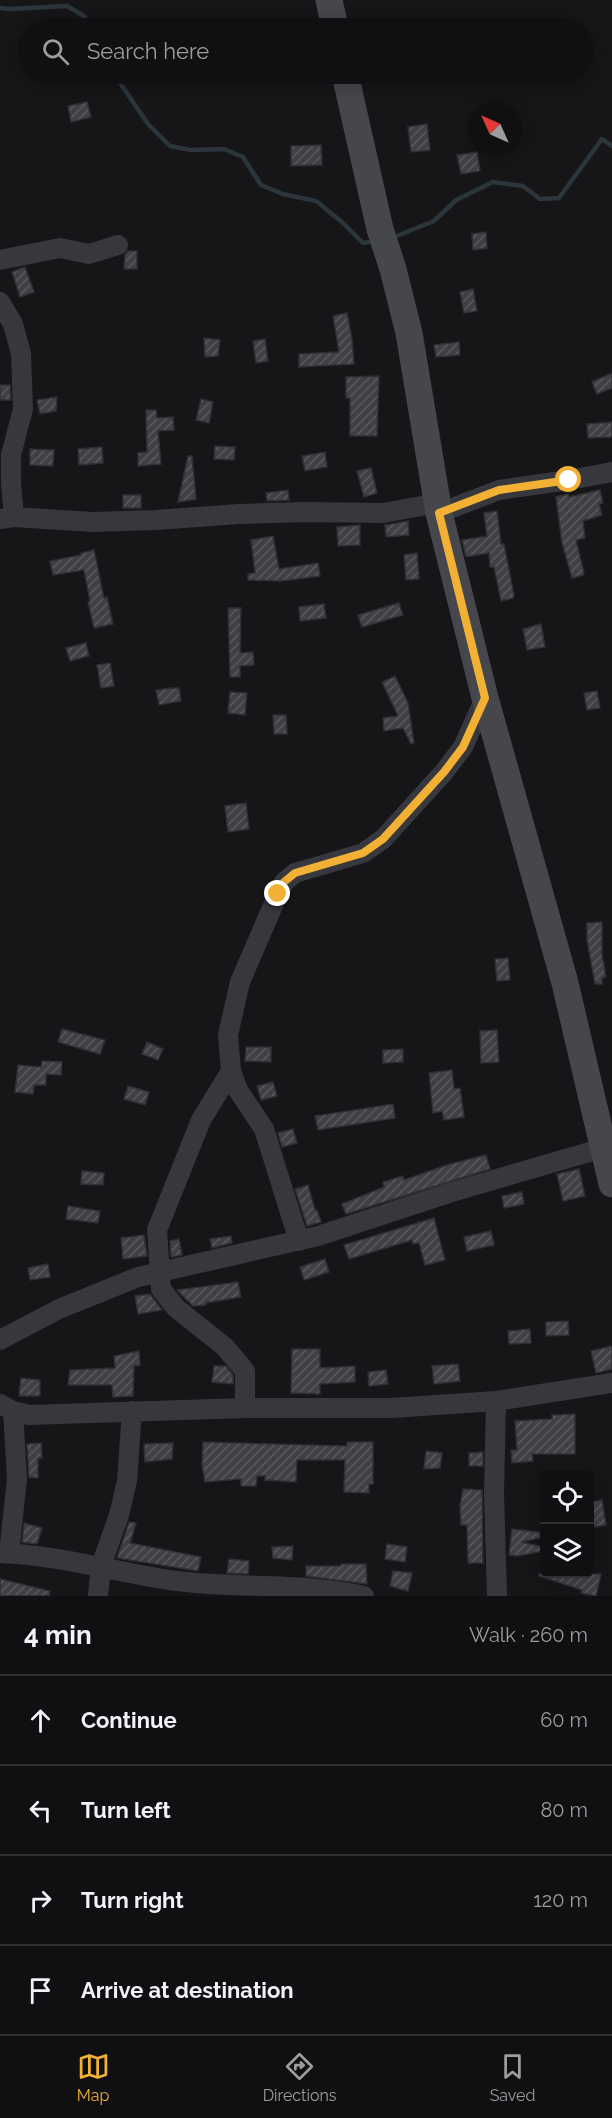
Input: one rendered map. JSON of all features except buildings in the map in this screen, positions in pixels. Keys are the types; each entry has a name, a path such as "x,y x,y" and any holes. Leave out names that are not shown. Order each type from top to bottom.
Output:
{"street":[{"path":"328,0 332,18"},
{"path":"347,84 418,382 438,508 485,698 565,983 611,1177"},
{"path":"0,260 60,248 89,254 117,245"},
{"path":"0,302 13,324 21,354 23,409 11,455 7,518 92,522 250,513 383,513 438,508 499,490 612,472"},
{"path":"299,1241 264,1129 238,1090 231,1071 228,1035 240,982 284,882 295,873 363,853 383,839 444,772 463,747 485,698"},
{"path":"231,1071 201,1120 157,1230 161,1289 176,1308 225,1347 245,1371 245,1408"},
{"path":"0,1340 59,1310 138,1277 318,1236 452,1192 603,1148"},
{"path":"364,1596 310,1588 178,1581 147,1577 101,1566 5,1553 17,1479 6,1408 28,1415 245,1408 392,1408 496,1401 612,1383"},
{"path":"496,1401 494,1494 497,1596"},
{"path":"98,1596 101,1566 119,1515 127,1481 132,1411"}],"waterway":[{"path":"0,8 67,6 85,18"},
{"path":"121,84 148,124 170,146 191,150 224,149 243,157 261,185 283,194 316,201 363,243 375,241"},
{"path":"392,238 434,221 456,200 493,182 523,186 540,199 559,198 602,139 612,146"}],"route":[{"path":"278,894 284,882 295,873 363,853 372,849 383,839 444,772 463,747 485,698 439,513 499,490 569,480"}]}
